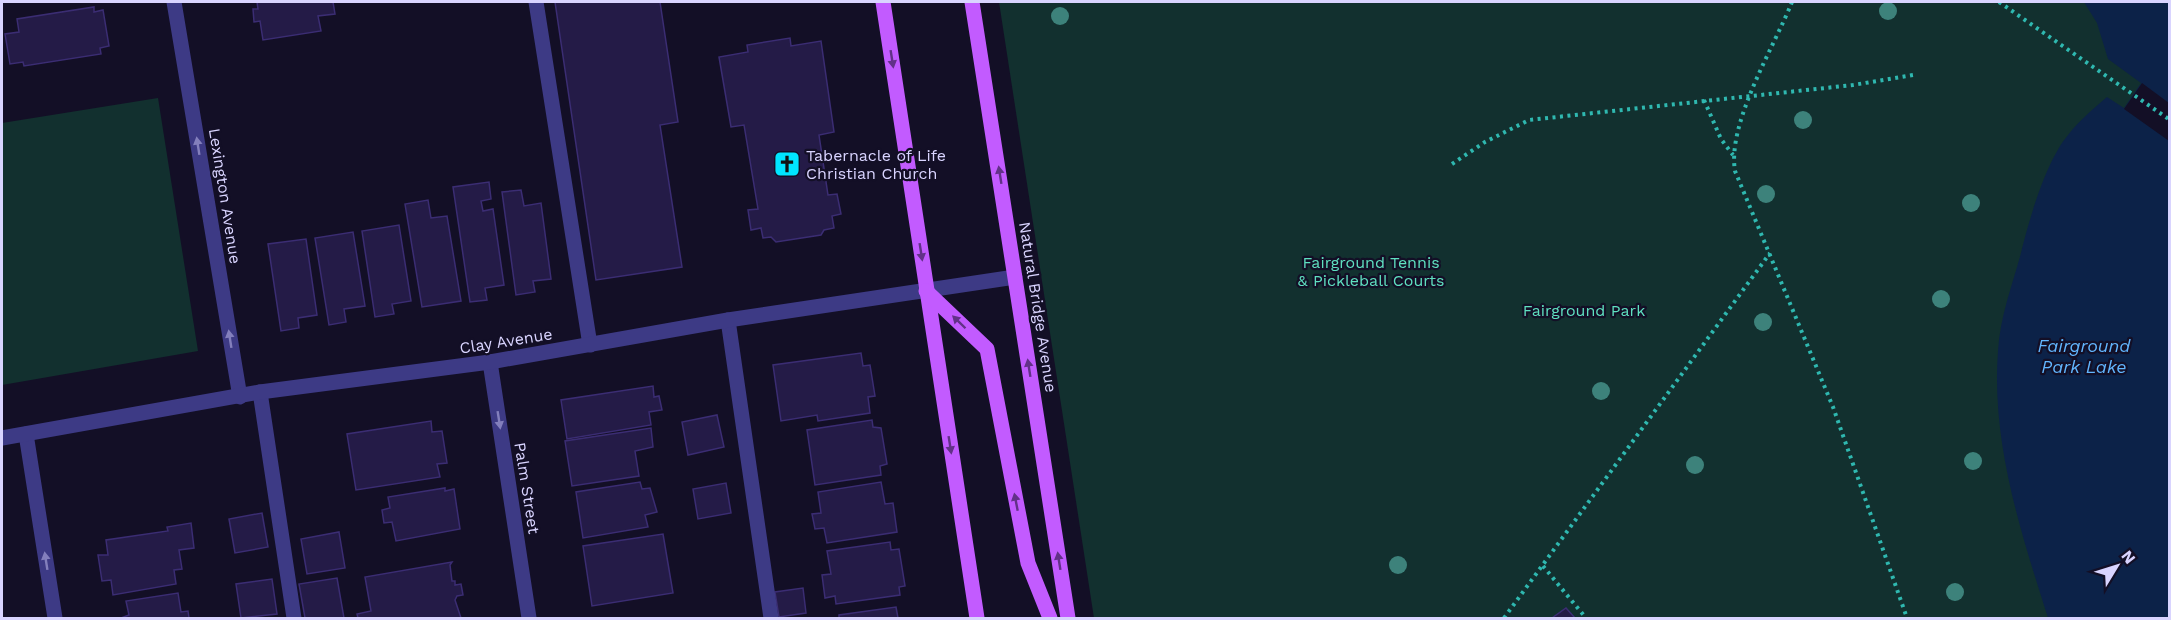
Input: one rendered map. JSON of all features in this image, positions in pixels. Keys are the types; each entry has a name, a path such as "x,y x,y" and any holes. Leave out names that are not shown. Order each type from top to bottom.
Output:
{"main road":[{"path":"883,2 978,618"},
{"name":"Natural Bridge Avenue","path":"972,2 1068,618"},
{"path":"927,291 987,349 1028,563 1050,618"}],"street":[{"name":"Lexington Avenue","path":"174,2 240,397"},
{"path":"536,2 590,345"},
{"name":"Clay Avenue","path":"2,438 260,392 490,362 728,320 1015,277"},
{"path":"728,320 771,618"},
{"name":"Palm Street","path":"490,362 529,618"},
{"path":"260,392 294,618"},
{"path":"26,434 55,618"}],"path":[{"path":"1733,155 1738,129 1792,2"},
{"path":"1999,2 2169,120"},
{"path":"1452,164 1529,120 1853,85 1913,75"},
{"path":"1704,100 1721,138 1733,155 1744,195 1771,253 1833,407 1907,618"},
{"path":"1504,618 1771,253"},
{"path":"1543,566 1586,618"}],"green space":[{"name":"Fairground Park","path":"999,2 2169,2 2169,618 1094,618"},
{"path":"158,98 198,351 2,385 2,123"}],"water":[{"name":"Fairground Park Lake","path":"2084,2 2169,2 2169,618 2048,618 2018,520 1999,419 1997,385 2001,326 2039,191 2052,160 2068,135 2107,97 2124,108 2141,83 2108,59 2097,23"}],"pier":[{"path":"2142,83 2169,103 2169,141 2124,109"}],"building":[{"path":"257,2 333,2 335,14 318,16 321,31 263,40 260,21 254,22 253,9 258,9"},
{"path":"555,2 660,2 678,122 660,125 682,267 596,280"},
{"path":"94,7 94,12 103,10 109,46 100,48 101,54 24,66 23,62 10,64 5,34 19,32 17,19"},
{"name":"Tabernacle of Life Christian Church","path":"790,38 791,46 821,41 834,132 819,135 828,195 837,194 841,214 832,216 834,228 824,230 821,235 776,242 771,237 763,238 761,228 751,230 748,210 758,209 744,125 731,127 719,57 748,52 747,45"},
{"path":"489,182 491,199 481,201 483,211 493,209 504,285 485,288 487,300 470,302 453,187"},
{"path":"521,190 524,206 541,203 551,279 533,281 535,292 516,295 502,192"},
{"path":"428,200 431,218 447,216 461,301 422,307 405,204"},
{"path":"399,225 411,301 392,304 394,314 375,317 362,231"},
{"path":"353,232 365,306 344,309 346,322 329,325 315,238"},
{"path":"306,239 317,315 298,318 299,328 281,331 268,244"},
{"path":"861,353 863,366 870,365 875,396 868,397 870,413 818,421 817,415 781,421 773,365"},
{"path":"653,386 654,397 659,396 662,410 649,412 651,425 567,439 561,400"},
{"path":"717,415 724,447 688,455 682,422"},
{"path":"872,420 873,427 881,428 887,464 880,466 881,475 815,485 807,430"},
{"path":"431,421 432,432 442,431 447,463 437,464 440,477 356,490 347,434"},
{"path":"651,428 653,447 635,451 639,476 572,486 565,441"},
{"path":"640,482 642,489 650,488 657,512 645,515 648,527 583,538 576,492"},
{"path":"881,482 885,504 893,503 897,532 827,543 824,528 815,529 812,514 821,513 818,492"},
{"path":"726,483 731,513 698,519 693,489"},
{"path":"445,488 445,491 454,489 460,529 396,541 392,522 384,523 382,510 390,508 388,497"},
{"path":"262,513 268,547 235,553 229,519"},
{"path":"191,523 194,548 179,550 182,569 174,570 176,584 113,595 111,580 102,581 98,555 108,555 106,540 168,531 167,527"},
{"path":"339,532 345,568 307,574 301,539"},
{"path":"663,534 673,593 592,606 583,546"},
{"path":"890,542 891,550 899,549 905,586 899,587 900,595 836,604 835,596 825,598 822,575 831,574 827,551"},
{"path":"452,562 450,565 452,581 455,581 455,585 461,584 463,595 457,596 455,600 461,618 358,618 357,614 371,611 365,577"},
{"path":"337,578 344,618 305,618 299,584"},
{"path":"272,579 277,614 241,618 236,584"},
{"path":"803,588 806,613 779,617 775,592"},
{"path":"178,593 181,612 188,611 189,618 121,618 129,615 126,601"},
{"path":"896,607 898,618 839,618 839,615"},
{"path":"1566,608 1575,618 1552,618"}],"place":[{"name":"Tabernacle of Life Christian Church","path":"787,164"}],"park label":[{"name":"Fairground Tennis & Pickleball Courts","path":"1371,271"}]}
